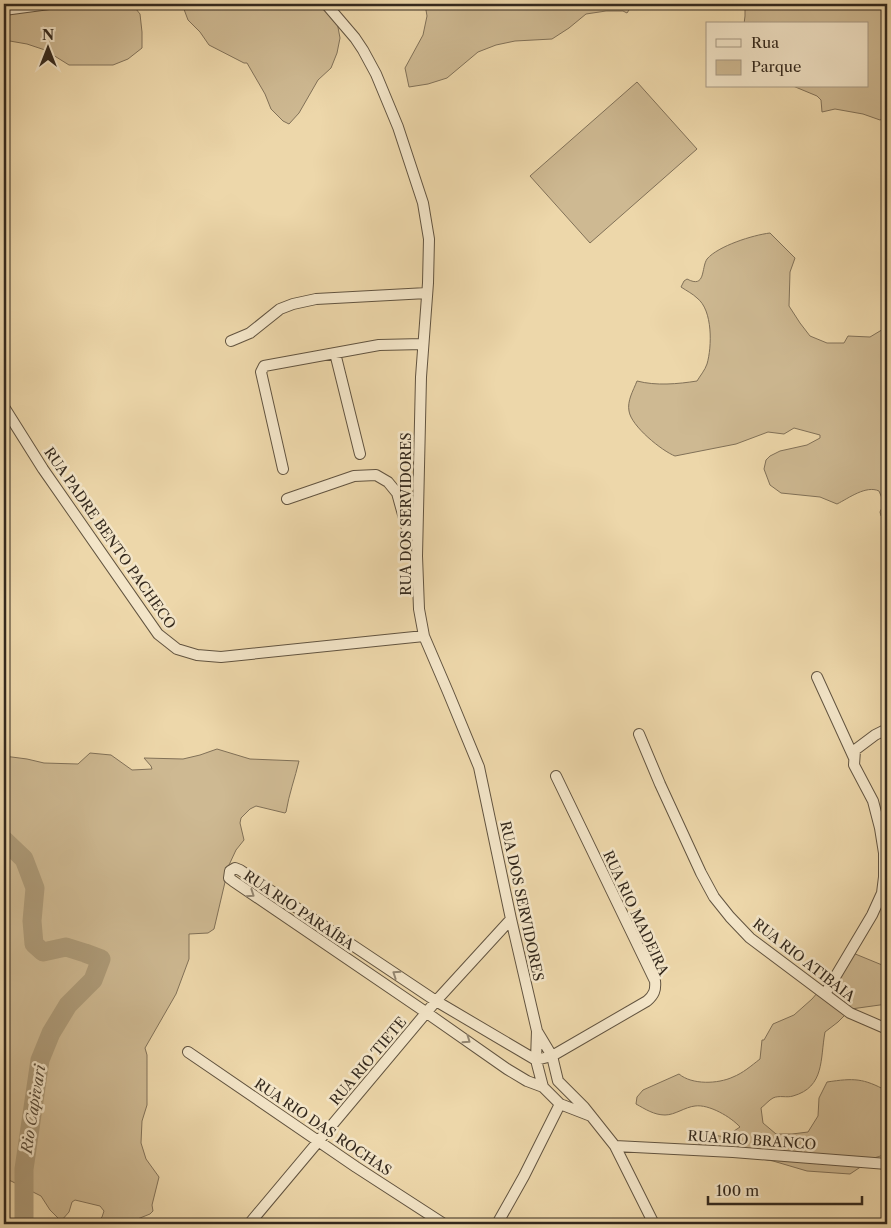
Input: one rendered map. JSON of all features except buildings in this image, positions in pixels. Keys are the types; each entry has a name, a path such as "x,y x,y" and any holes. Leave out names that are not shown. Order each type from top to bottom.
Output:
{"street":[{"path":"4,10 49,4"},
{"name":"RUA DOS SERVIDORES","path":"326,4 355,38 376,74 398,127 423,203 429,239 421,376 417,533 419,609 424,636 479,767 537,1031 536,1060 543,1087"},
{"path":"231,341 250,333 280,310 293,304 316,298 427,293"},
{"path":"282,469 261,372 264,366 378,345 423,344"},
{"path":"335,353 360,454"},
{"name":"RUA PADRE BENTO PACHECO","path":"4,407 43,469 158,634 177,649 196,655 221,658 424,636"},
{"path":"287,499 354,476 376,476 388,482 397,492 407,529 417,533"},
{"path":"817,678 854,758"},
{"path":"825,994 872,915 882,893 884,853 880,828 873,801 854,765 854,758 855,750 875,735 887,729"},
{"name":"RUA RIO ATIBAIA","path":"639,734 664,793 714,897 730,917 750,938 850,1013 887,1028"},
{"name":"RUA RIO MADEIRA","path":"536,1060 552,1056 647,1001 655,992 656,986 556,776"},
{"name":"RUA RIO PARAÍBA","path":"536,1060 436,1001 240,870 235,868 230,871 229,878 233,882 520,1077 543,1087 560,1104"},
{"name":"RUA RIO TIETE","path":"249,1224 436,1001 511,919"},
{"name":"RUA DOS SERVIDORES","path":"537,1031 552,1056 558,1081"},
{"name":"RUA RIO DAS ROCHAS","path":"188,1052 444,1224"},
{"path":"543,1087 558,1081 584,1107 615,1146 654,1224"},
{"path":"497,1224 524,1176 560,1104 591,1116"},
{"name":"RUA RIO BRANCO","path":"615,1146 723,1151 887,1164"}],"green space":[{"path":"4,4 132,4 140,14 142,48 128,59 113,65 69,65 45,50 27,44 4,40"},
{"path":"182,4 318,4 337,22 340,38 337,53 331,68 318,80 299,113 289,124 283,121 271,109 265,94 247,63 209,45 188,20"},
{"path":"418,4 630,4 631,7 627,13 623,11 606,11 586,14 552,39 515,41 496,45 478,52 447,78 409,87 405,68 423,35 427,16 426,10"},
{"path":"745,4 887,4 887,117 880,120 863,114 835,109 822,112 821,100 817,96 798,88 868,88 868,22 744,22"},
{"path":"637,82 697,149 590,243 530,176"},
{"path":"770,233 795,258 790,272 789,306 810,336 827,343 844,343 848,336 870,337 885,328 887,324 887,517 881,516 880,512 884,503 879,491 863,491 837,504 820,497 781,493 770,485 764,469 766,460 770,456 780,451 807,445 820,438 820,435 794,428 784,434 768,432 736,444 675,456 641,431 631,417 629,404 637,381 667,384 697,381 707,364 710,348 709,320 702,304 694,295 681,287 684,281 687,279 697,281 700,279 707,259 719,250 745,239"},
{"path":"217,749 250,759 299,761 286,812 256,806 241,818 240,823 244,840 236,850 229,865 214,929 208,933 189,934 189,959 176,994 145,1048 147,1055 147,1105 142,1121 141,1143 146,1159 159,1177 152,1205 153,1211 125,1224 96,1224 104,1211 100,1206 75,1200 72,1202 69,1212 61,1221 50,1210 41,1196 4,1179 4,756 44,763 78,764 90,753 111,755 132,770 152,769 144,758 183,759"},
{"path":"848,951 887,967 887,1004 851,1009 825,1032 821,1062 816,1079 803,1092 793,1096 778,1097 770,1100 761,1108 763,1123 776,1134 808,1132 818,1116 819,1098 827,1082 844,1080 865,1081 887,1091 887,1154 874,1158 850,1174 807,1171 773,1161 702,1148 698,1143 700,1136 708,1134 725,1137 740,1127 725,1115 713,1109 695,1106 672,1114 661,1115 636,1104 637,1097 643,1090 679,1074 684,1078 698,1082 713,1082 727,1079 747,1069 760,1059 762,1040 764,1040 773,1024 794,1015 812,999 831,977"}],"waterway":[{"name":"Rio Capivari","path":"4,840 24,859 35,888 32,921 34,944 43,952 66,947 101,959 93,980 68,1005 51,1033 40,1060 24,1169 24,1224"}]}
